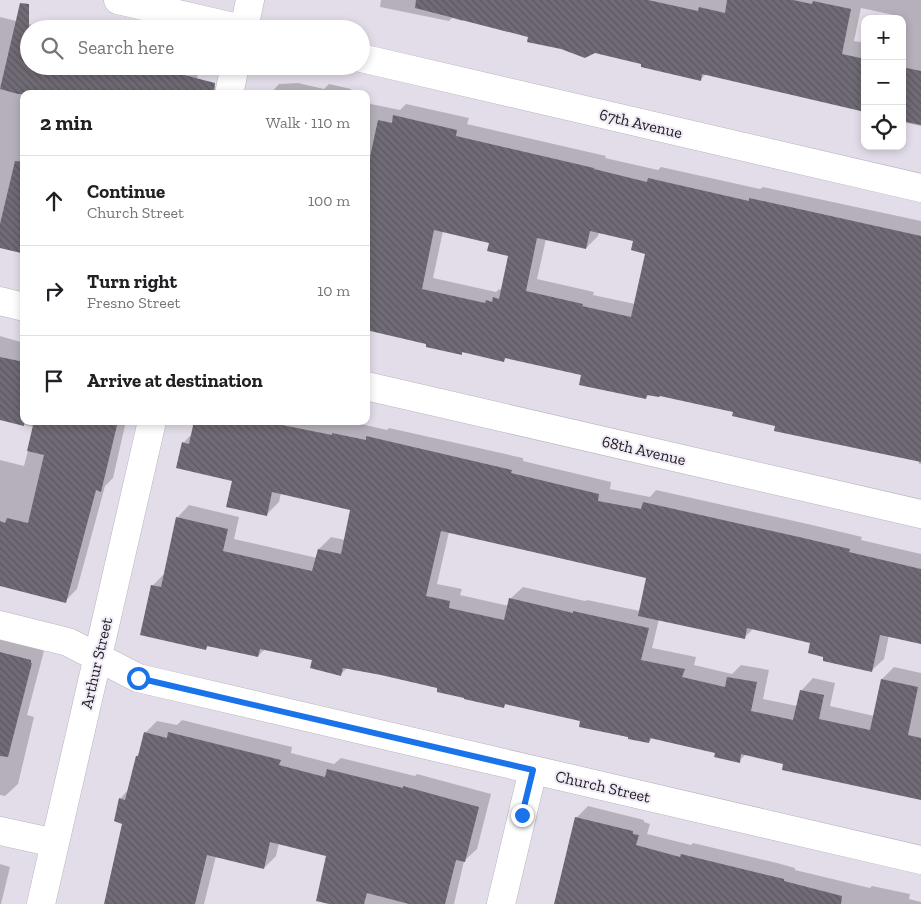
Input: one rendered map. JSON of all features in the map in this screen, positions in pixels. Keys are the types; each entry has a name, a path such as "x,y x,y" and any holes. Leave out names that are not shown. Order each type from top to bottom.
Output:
{"street":[{"path":"118,0 204,20"},
{"path":"245,20 250,0"},
{"name":"67th Avenue","path":"370,60 921,188"},
{"path":"230,90 234,75"},
{"path":"0,301 20,306"},
{"name":"68th Avenue","path":"370,387 921,514"},
{"name":"Arthur Street","path":"41,904 151,425"},
{"name":"Church Street","path":"0,625 68,642 138,678 921,860"},
{"path":"502,904 533,770"},
{"path":"0,831 55,843"}],"building":[{"path":"416,0 648,0 698,11 699,7 725,13 727,0 793,0 812,4 813,1 851,9 842,54 861,58 861,111 702,74 701,81 641,67 641,64 595,53 585,58 561,49 527,42 528,37 415,8"},
{"path":"20,3 29,4 29,20 20,20 20,75 184,75 215,83 214,90 20,90 20,94 18,94 0,89"},
{"path":"906,68 921,71 921,125 906,122"},
{"path":"393,115 457,130 456,136 647,182 648,178 749,201 749,198 921,236 921,462 774,431 775,426 732,416 733,412 660,396 647,395 646,399 579,385 581,375 505,358 504,362 462,352 462,355 426,347 426,344 370,331 370,157 378,120 392,123","holes":["434,230 489,243 487,251 508,256 499,299 493,297 492,302 486,300 485,303 422,289","590,231 633,241 631,250 645,254 631,317 526,291 537,238 586,249"]},
{"path":"15,161 20,162 20,253 0,248 0,224"},
{"path":"0,357 20,361 20,425 0,420"},
{"path":"33,425 117,425 101,492 96,490 66,603 0,586 0,521 5,523 7,518 28,523 44,455 27,451"},
{"path":"193,425 282,425 366,440 366,436 512,470 511,473 599,494 598,501 641,509 643,502 850,549 849,552 921,569 921,644 880,635 872,672 823,661 823,657 808,653 810,643 747,628 745,639 638,616 646,578 441,531 426,596 450,601 449,608 504,620 509,598 649,628 641,660 685,669 682,677 725,687 727,677 757,682 751,711 793,720 800,690 824,695 819,719 870,730 881,679 918,687 908,735 921,738 921,800 782,770 783,764 741,754 740,763 714,757 715,753 650,738 649,743 628,739 628,737 579,727 580,721 505,704 504,708 464,699 437,692 437,688 381,675 343,668 341,676 310,668 312,660 260,649 258,657 207,646 206,650 140,635 151,585 161,587 176,517 228,529 223,551 312,571 318,549 341,554 350,510 272,492 267,516 226,507 232,481 176,468 182,442 189,444"},
{"path":"0,652 31,660 32,663 8,757 0,756"},
{"path":"144,732 167,738 168,732 281,760 279,765 325,777 327,769 403,788 403,786 479,807 465,862 456,860 445,904 409,904 367,893 364,904 329,904 316,901 326,856 270,842 264,869 207,855 195,904 104,904 122,824 114,821 119,798 125,800"},
{"path":"575,817 633,831 633,834 639,835 636,845 680,857 681,854 784,879 784,881 842,896 841,904 554,904"}],"route":[{"path":"138,678 533,770 522,815"}]}
